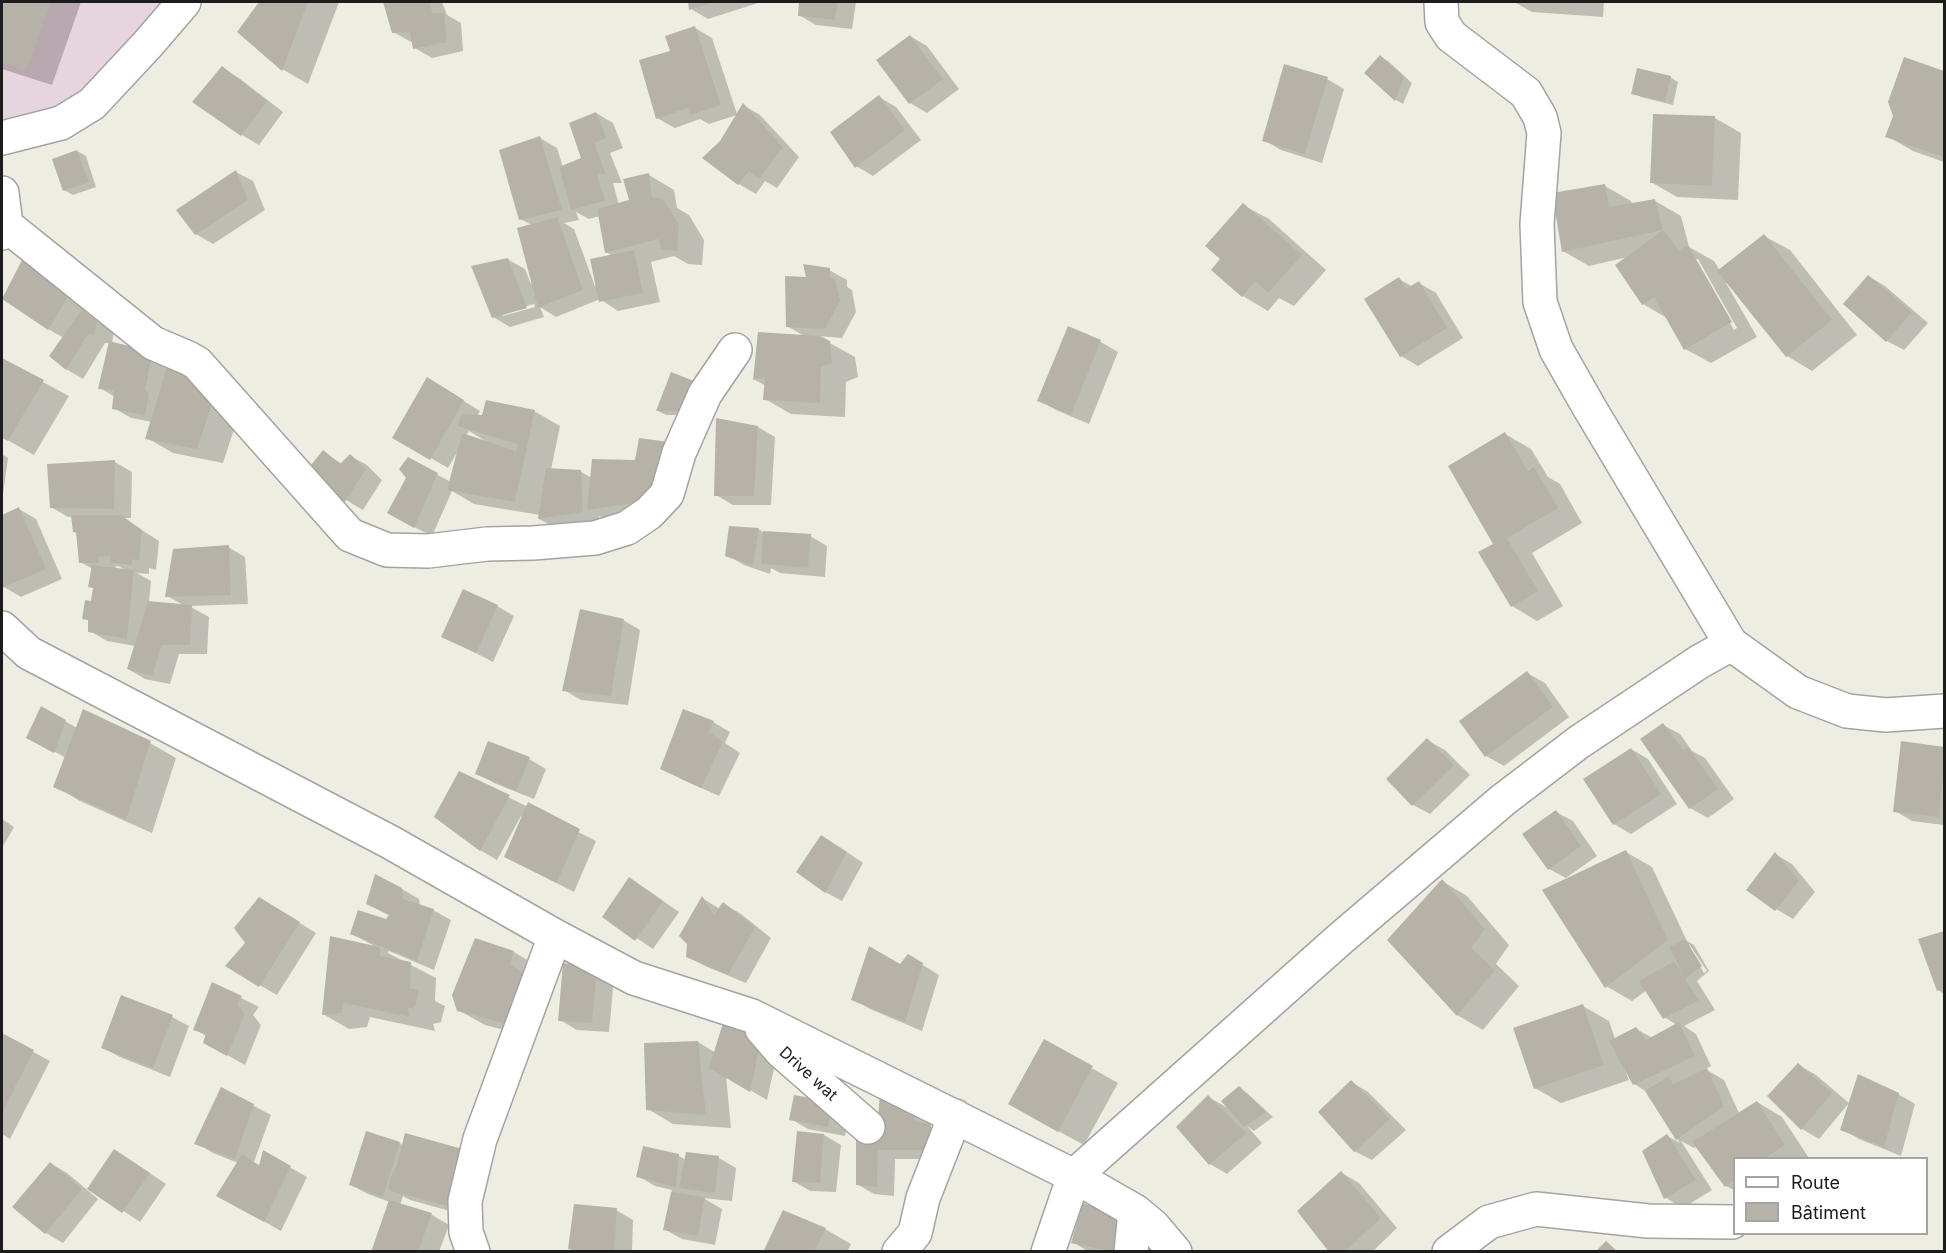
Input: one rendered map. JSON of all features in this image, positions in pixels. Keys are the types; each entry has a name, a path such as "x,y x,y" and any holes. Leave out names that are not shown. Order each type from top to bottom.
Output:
{"street":[{"path":"2,138 61,123 92,104 184,2"},
{"path":"1441,2 1442,22 1451,36 1526,93 1540,117 1544,133 1537,224 1540,302 1556,349 1731,644 1798,692 1847,711 1886,715 1944,711"},
{"path":"3,217 153,343 197,363 350,535 387,550 428,551 487,544 595,538 627,528 649,513 667,494 678,453 705,394 735,350"},
{"path":"2,628 29,653 390,842 634,978 752,1016 1074,1176 1135,1211 1153,1226 1174,1251"},
{"path":"1048,1251 1074,1176 1340,939 1503,800 1579,742 1731,644"},
{"path":"473,1251 466,1232 465,1201 480,1139 555,936"},
{"name":"Drive wat","path":"752,1016 781,1051 868,1127"},
{"path":"899,1251 915,1233 923,1197 955,1116"},
{"path":"1449,1251 1489,1222 1536,1209 1648,1221 1732,1222"},
{"path":"1131,1251 1135,1211"}],"shaded area":[{"path":"2,2 170,2 72,109 2,129"}],"building":[{"path":"2,2 51,2 26,71 2,63"},
{"path":"259,2 308,2 282,71 237,32"},
{"path":"383,2 429,2 433,14 444,12 447,42 413,49 410,32 392,33"},
{"path":"688,2 715,2 689,10"},
{"path":"799,2 838,2 835,20 798,16"},
{"path":"695,26 721,105 690,115 688,108 656,119 639,60 670,51 665,36"},
{"path":"910,35 943,79 909,104 876,60"},
{"path":"1380,55 1404,77 1395,101 1364,73"},
{"path":"1904,57 1944,71 1944,157 1885,137 1893,116 1888,102"},
{"path":"1284,64 1328,77 1305,154 1262,141"},
{"path":"222,66 267,101 241,136 192,102"},
{"path":"1637,68 1671,76 1665,102 1631,94"},
{"path":"879,95 905,130 855,168 830,132"},
{"path":"743,103 783,147 759,179 749,171 738,185 702,158 720,141"},
{"path":"596,112 606,138 594,143 606,174 597,174 605,201 571,210 559,167 581,158 569,123"},
{"path":"1653,114 1715,116 1712,186 1650,183"},
{"path":"540,136 562,210 519,220 499,150"},
{"path":"77,150 89,182 63,191 52,159"},
{"path":"236,170 248,200 195,235 176,210"},
{"path":"649,173 652,197 663,199 679,224 677,251 661,250 658,239 605,253 597,209 629,200 623,179"},
{"path":"1605,184 1609,207 1655,199 1663,230 1562,252 1552,193"},
{"path":"1243,203 1302,255 1268,293 1255,281 1242,297 1211,270 1220,259 1205,246"},
{"path":"557,217 583,290 538,308 517,228"},
{"path":"1663,230 1679,250 1688,245 1732,322 1684,350 1654,297 1642,305 1615,265"},
{"path":"1764,234 1832,320 1786,357 1717,271"},
{"path":"634,250 643,293 599,302 590,259"},
{"path":"508,258 527,308 492,318 471,266"},
{"path":"22,260 68,296 48,330 2,299"},
{"path":"803,264 830,268 830,278 835,279 840,301 825,329 786,327 785,276 806,277"},
{"path":"1868,275 1912,312 1886,342 1843,304"},
{"path":"1399,277 1406,289 1419,281 1447,328 1400,357 1364,299"},
{"path":"82,309 97,321 95,334 88,334 66,370 49,356"},
{"path":"1068,326 1101,340 1071,415 1037,401"},
{"path":"758,332 820,336 830,341 832,363 821,367 820,403 763,400 765,377 753,380"},
{"path":"109,341 153,352 145,390 149,393 145,415 112,409 114,390 98,389"},
{"path":"2,358 44,380 8,441 2,438"},
{"path":"169,360 216,392 197,449 145,439"},
{"path":"671,372 694,381 683,411 656,411"},
{"path":"427,377 464,400 430,460 392,438"},
{"path":"486,400 535,410 515,502 447,490 462,433 516,451 517,444 457,426 462,414 482,415"},
{"path":"716,418 758,426 754,496 714,496"},
{"path":"1505,432 1528,471 1534,467 1558,508 1507,538 1538,591 1511,607 1478,552 1493,544 1448,466"},
{"path":"639,438 669,442 649,501 587,510 592,459 635,460"},
{"path":"323,450 340,464 350,454 366,469 345,502 308,469"},
{"path":"408,457 438,473 414,528 387,513 406,478 399,469"},
{"path":"115,460 114,509 50,508 47,464"},
{"path":"546,468 581,470 583,512 538,519"},
{"path":"19,507 46,569 2,588 2,515"},
{"path":"71,515 121,515 142,530 139,561 132,559 132,565 110,563 110,556 99,557 99,563 79,563 76,532 73,532"},
{"path":"729,526 759,528 753,566 725,556"},
{"path":"763,531 811,534 808,568 761,564"},
{"path":"229,545 231,595 165,597 173,549"},
{"path":"92,565 134,570 127,639 88,632 88,620 82,619 85,600 91,601 93,588 88,587"},
{"path":"463,589 498,605 476,653 441,637"},
{"path":"148,601 192,605 190,645 162,645 152,676 127,669"},
{"path":"580,609 624,619 611,696 562,691"},
{"path":"1527,671 1553,707 1485,757 1459,721"},
{"path":"41,706 66,720 54,753 26,738"},
{"path":"83,709 151,741 126,820 53,787"},
{"path":"683,709 714,721 709,732 723,742 701,788 660,769"},
{"path":"1663,723 1683,750 1688,747 1718,789 1689,809 1640,739"},
{"path":"1427,738 1454,765 1412,806 1386,779"},
{"path":"488,741 530,757 516,791 475,774"},
{"path":"1901,741 1944,747 1939,817 1893,812"},
{"path":"1631,748 1661,794 1613,825 1583,779"},
{"path":"459,771 510,795 480,851 434,817"},
{"path":"528,802 580,829 557,883 504,857"},
{"path":"1556,810 1581,846 1548,870 1522,834"},
{"path":"821,835 847,852 825,893 796,872"},
{"path":"1626,850 1668,940 1605,988 1542,890"},
{"path":"1775,852 1799,881 1775,911 1746,890"},
{"path":"375,874 402,888 403,899 434,909 417,961 350,934 358,910 386,919 389,915 366,904"},
{"path":"629,877 663,901 635,941 602,917"},
{"path":"1442,879 1485,929 1471,948 1495,970 1457,1016 1387,940"},
{"path":"702,896 714,915 723,902 755,927 728,975 686,957 687,944 679,936"},
{"path":"259,897 300,922 259,987 225,966 245,943 234,928"},
{"path":"1944,931 1944,989 1937,991 1918,939"},
{"path":"330,936 380,947 380,956 411,962 410,988 419,990 415,1007 408,1009 410,1017 344,1003 342,1013 322,1015"},
{"path":"475,938 514,951 510,964 523,973 510,1025 457,1011 452,995"},
{"path":"1685,939 1702,966 1685,979 1699,1000 1663,1019 1639,981 1674,961 1683,975 1669,947"},
{"path":"869,946 900,964 908,954 923,963 905,1022 851,1000"},
{"path":"563,963 597,967 592,1023 558,1021"},
{"path":"212,982 242,996 237,1004 245,1014 227,1056 203,1043 206,1034 193,1030"},
{"path":"121,995 173,1015 153,1068 101,1048"},
{"path":"1583,1004 1604,1065 1534,1089 1513,1028"},
{"path":"1679,1022 1695,1056 1633,1085 1609,1041 1636,1027 1646,1040"},
{"path":"723,1023 763,1031 750,1092 709,1068"},
{"path":"2,1033 34,1050 2,1113"},
{"path":"1044,1039 1093,1066 1058,1132 1008,1104"},
{"path":"698,1041 706,1115 646,1110 644,1043"},
{"path":"1798,1063 1832,1093 1801,1130 1767,1096"},
{"path":"1707,1068 1724,1106 1676,1140 1645,1091 1669,1076 1673,1084"},
{"path":"1858,1074 1899,1093 1884,1147 1840,1130"},
{"path":"1351,1080 1390,1119 1354,1152 1318,1112"},
{"path":"1239,1086 1266,1112 1244,1127 1221,1101"},
{"path":"221,1087 254,1104 235,1159 194,1144"},
{"path":"880,1093 909,1097 915,1121 931,1124 929,1150 878,1150 877,1187 856,1185 856,1135 877,1134"},
{"path":"794,1095 833,1102 828,1127 789,1120"},
{"path":"1208,1095 1246,1133 1209,1165 1176,1127"},
{"path":"1757,1101 1785,1145 1767,1157 1733,1157 1733,1181 1725,1187 1692,1142"},
{"path":"366,1131 400,1142 383,1197 349,1185"},
{"path":"797,1131 824,1134 820,1183 792,1182"},
{"path":"405,1133 466,1150 451,1207 391,1191 388,1187 397,1165"},
{"path":"1667,1134 1696,1180 1664,1199 1642,1151"},
{"path":"643,1146 679,1154 676,1187 636,1177"},
{"path":"114,1149 150,1173 122,1213 87,1189"},
{"path":"263,1150 291,1166 264,1222 216,1196 242,1154 259,1166"},
{"path":"686,1152 719,1156 715,1193 679,1188"},
{"path":"50,1162 82,1189 45,1234 12,1207"},
{"path":"1341,1171 1381,1218 1344,1252 1329,1252 1297,1211"},
{"path":"671,1192 705,1197 698,1236 663,1230"},
{"path":"389,1200 432,1213 418,1252 371,1252"},
{"path":"1083,1203 1121,1217 1113,1252 1071,1243"},
{"path":"574,1204 617,1208 614,1252 585,1252 568,1249"},
{"path":"783,1210 826,1228 814,1252 763,1252"},
{"path":"1606,1241 1618,1252 1595,1252"}]}
